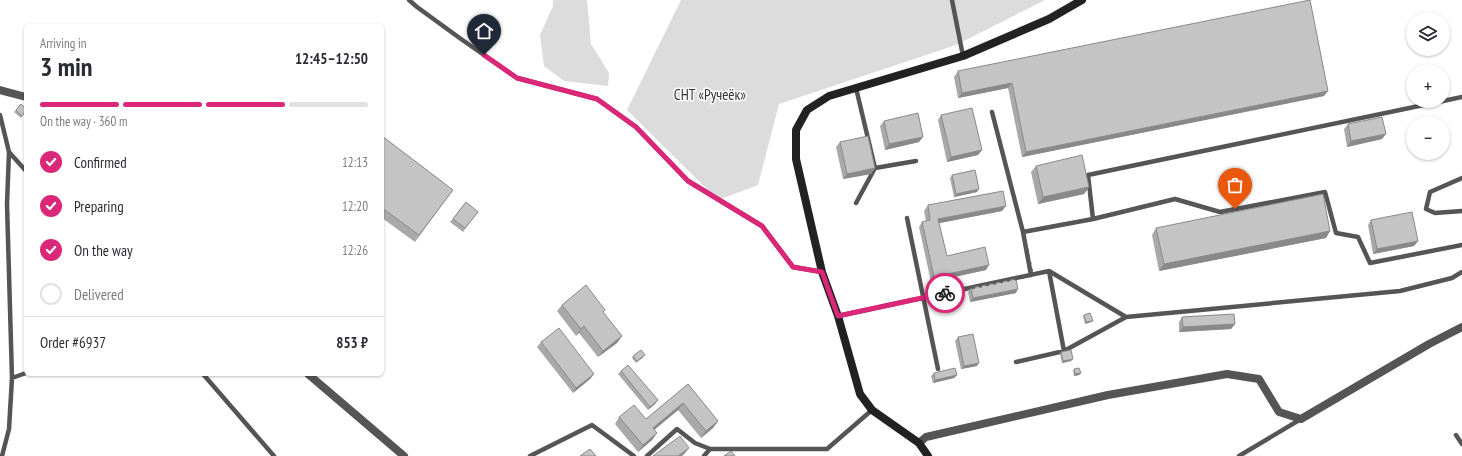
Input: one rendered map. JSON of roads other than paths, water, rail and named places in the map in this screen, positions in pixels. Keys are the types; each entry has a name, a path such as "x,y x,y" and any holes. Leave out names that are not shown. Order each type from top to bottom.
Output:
{"street":[{"path":"928,456 919,443 872,410 860,394 838,316 822,272 796,159 796,130 807,110 829,96 963,56 1049,19 1082,0"},
{"path":"0,90 24,96"},
{"path":"919,443 926,437 1092,399 1227,374 1259,379 1279,412 1300,419 1429,344 1462,327"},
{"path":"310,376 404,456"}],"lane":[{"path":"409,0 455,35 517,78 597,99 636,127 688,181 762,226 793,267 822,272"},
{"path":"952,0 963,56"},
{"path":"856,88 875,168 856,203"},
{"path":"1450,100 1462,97"},
{"path":"1093,219 1088,175 1409,108"},
{"path":"992,112 1023,232 1032,275"},
{"path":"0,115 9,152 8,204 12,378 9,429 2,456"},
{"path":"9,152 24,169"},
{"path":"875,168 916,160"},
{"path":"1462,178 1430,192 1426,209 1435,213 1462,210"},
{"path":"1023,232 1093,219 1175,199 1220,212 1325,192 1336,233 1358,237 1370,263 1462,244"},
{"path":"907,218 938,369"},
{"path":"838,316 1048,271 1126,317"},
{"path":"1048,271 1064,351"},
{"path":"1016,362 1064,351 1126,317 1400,291 1452,278 1462,272"},
{"path":"12,378 24,374"},
{"path":"205,376 274,456"},
{"path":"647,456 677,429 695,443 710,449 827,449 872,410"},
{"path":"1239,456 1300,419"},
{"path":"530,456 592,425 634,456"},
{"path":"1456,435 1462,444"},
{"path":"704,456 710,449"}],"park label":[{"name":"СНТ «Ручеёк»","path":"710,95"}]}
